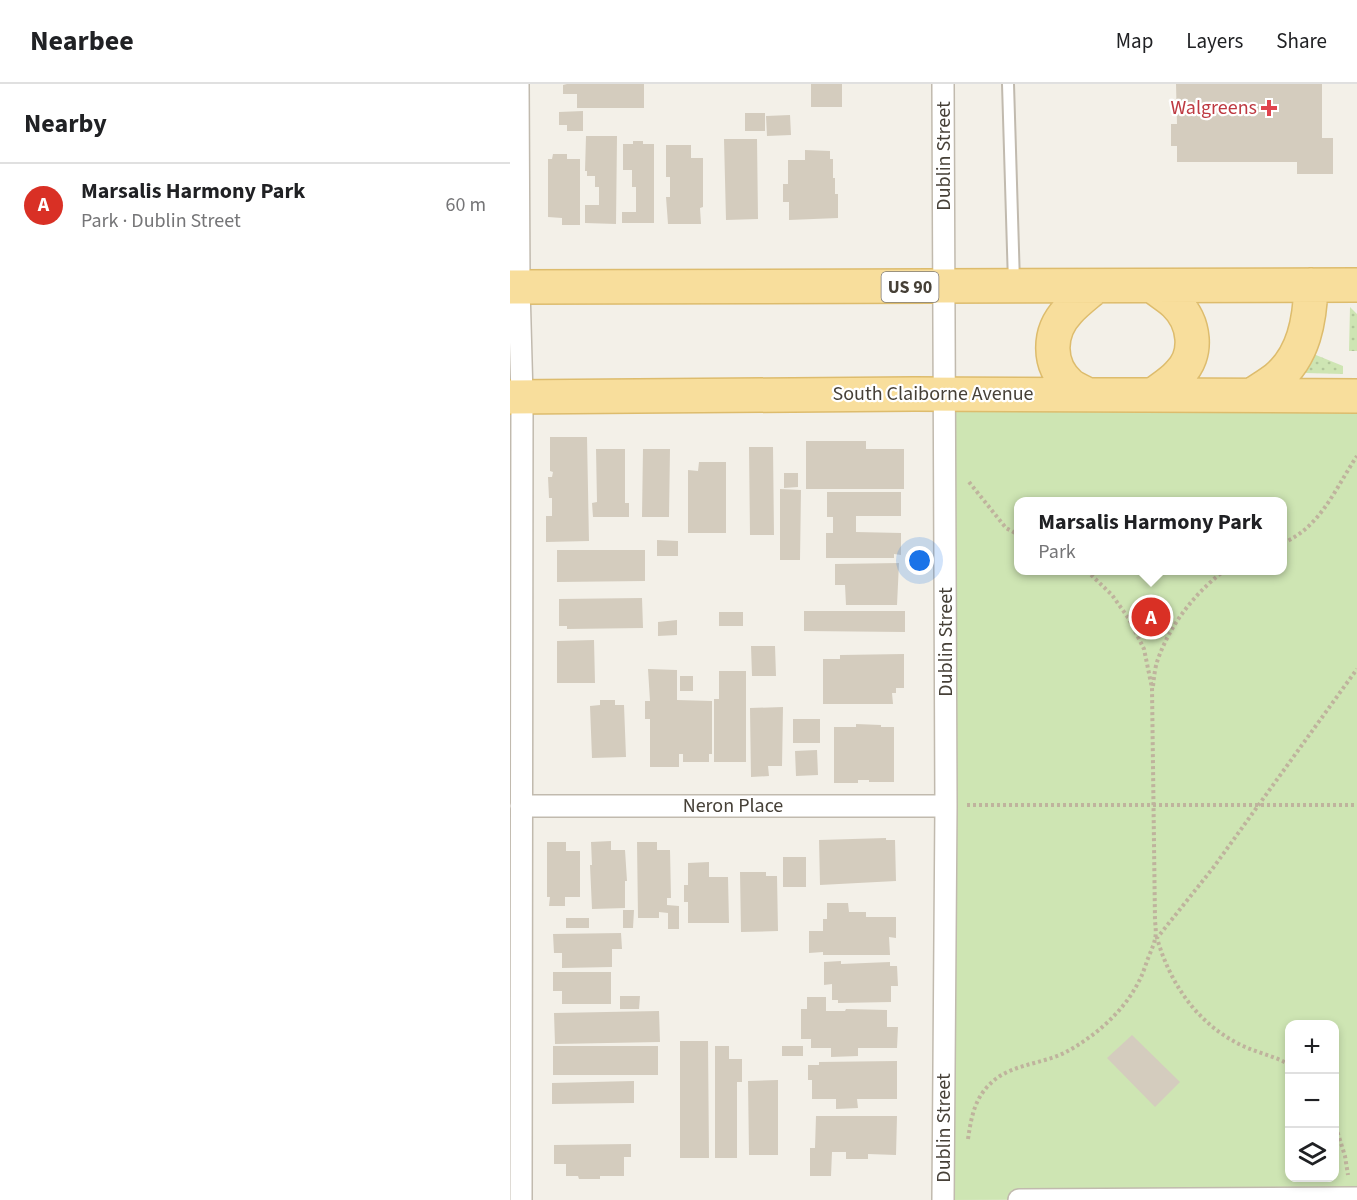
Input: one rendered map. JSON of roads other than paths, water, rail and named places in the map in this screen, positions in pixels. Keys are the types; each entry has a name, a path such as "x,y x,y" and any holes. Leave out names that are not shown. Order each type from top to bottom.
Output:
{"main road":[{"path":"1252,395 1277,378 1293,359 1304,338 1310,314 1311,285"},
{"name":"US 90","path":"515,287 1357,285"},
{"path":"1086,394 1071,385 1060,372 1053,358 1052,343 1055,328 1067,312 1096,286"},
{"path":"1153,286 1177,304 1192,333 1193,347 1188,364 1179,375 1153,395"},
{"name":"South Claiborne Avenue","path":"516,397 945,394 1357,396"}],"street":[{"path":"518,84 515,287 521,806 521,1200"},
{"name":"Dublin Street","path":"943,84 945,394 955,805 943,1200"},
{"name":"Neron Place","path":"521,806 955,805"},
{"path":"1019,1200 1353,1191"}],"lane":[{"path":"1008,84 1014,286"}],"place":[{"name":"Walgreens","path":"1269,108"},
{"name":"Marsalis Harmony Park","path":"1151,617"}]}
